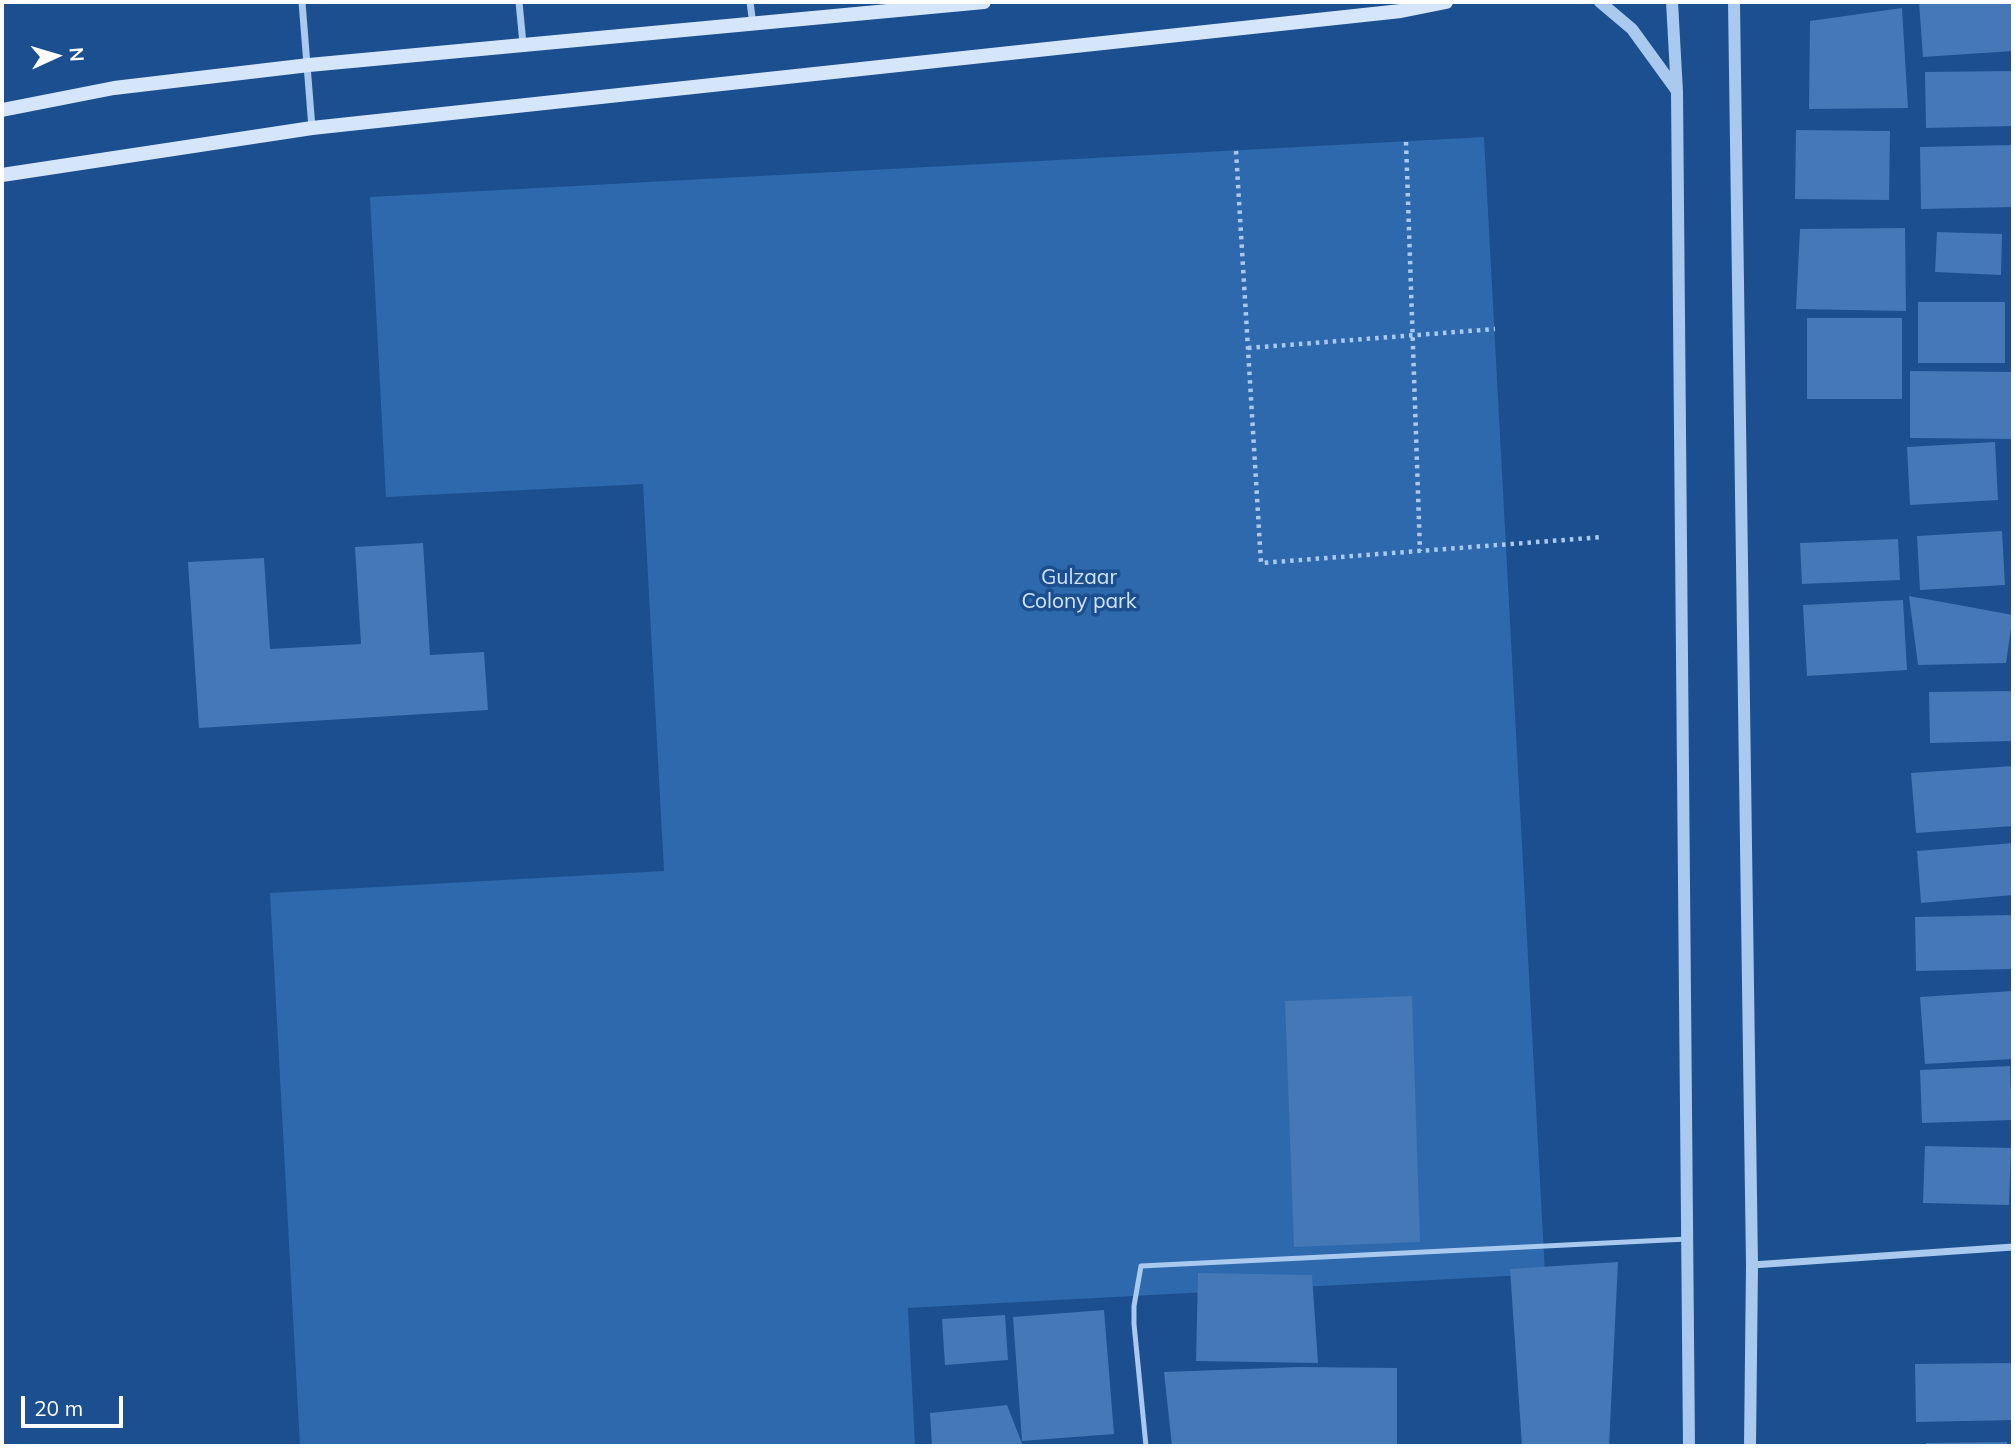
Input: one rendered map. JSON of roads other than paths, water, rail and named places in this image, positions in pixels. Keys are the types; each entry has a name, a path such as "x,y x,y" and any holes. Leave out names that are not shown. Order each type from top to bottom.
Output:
{"main road":[{"path":"2,110 114,88 309,65 984,2"},
{"path":"2,175 312,128 1401,11 1446,2"}],"street":[{"path":"302,2 312,128"},
{"path":"519,2 523,44"},
{"path":"750,2 753,25"},
{"path":"1601,2 1632,29 1677,92"},
{"path":"1672,2 1677,92 1689,1446"},
{"path":"1734,2 1752,1265 1750,1446"},
{"path":"1752,1265 2013,1247"}],"lane":[{"path":"1146,1446 1134,1324 1134,1306 1142,1266 1687,1239"}],"park label":[{"name":"Gulzaar Colony park","path":"1079,590"}]}
